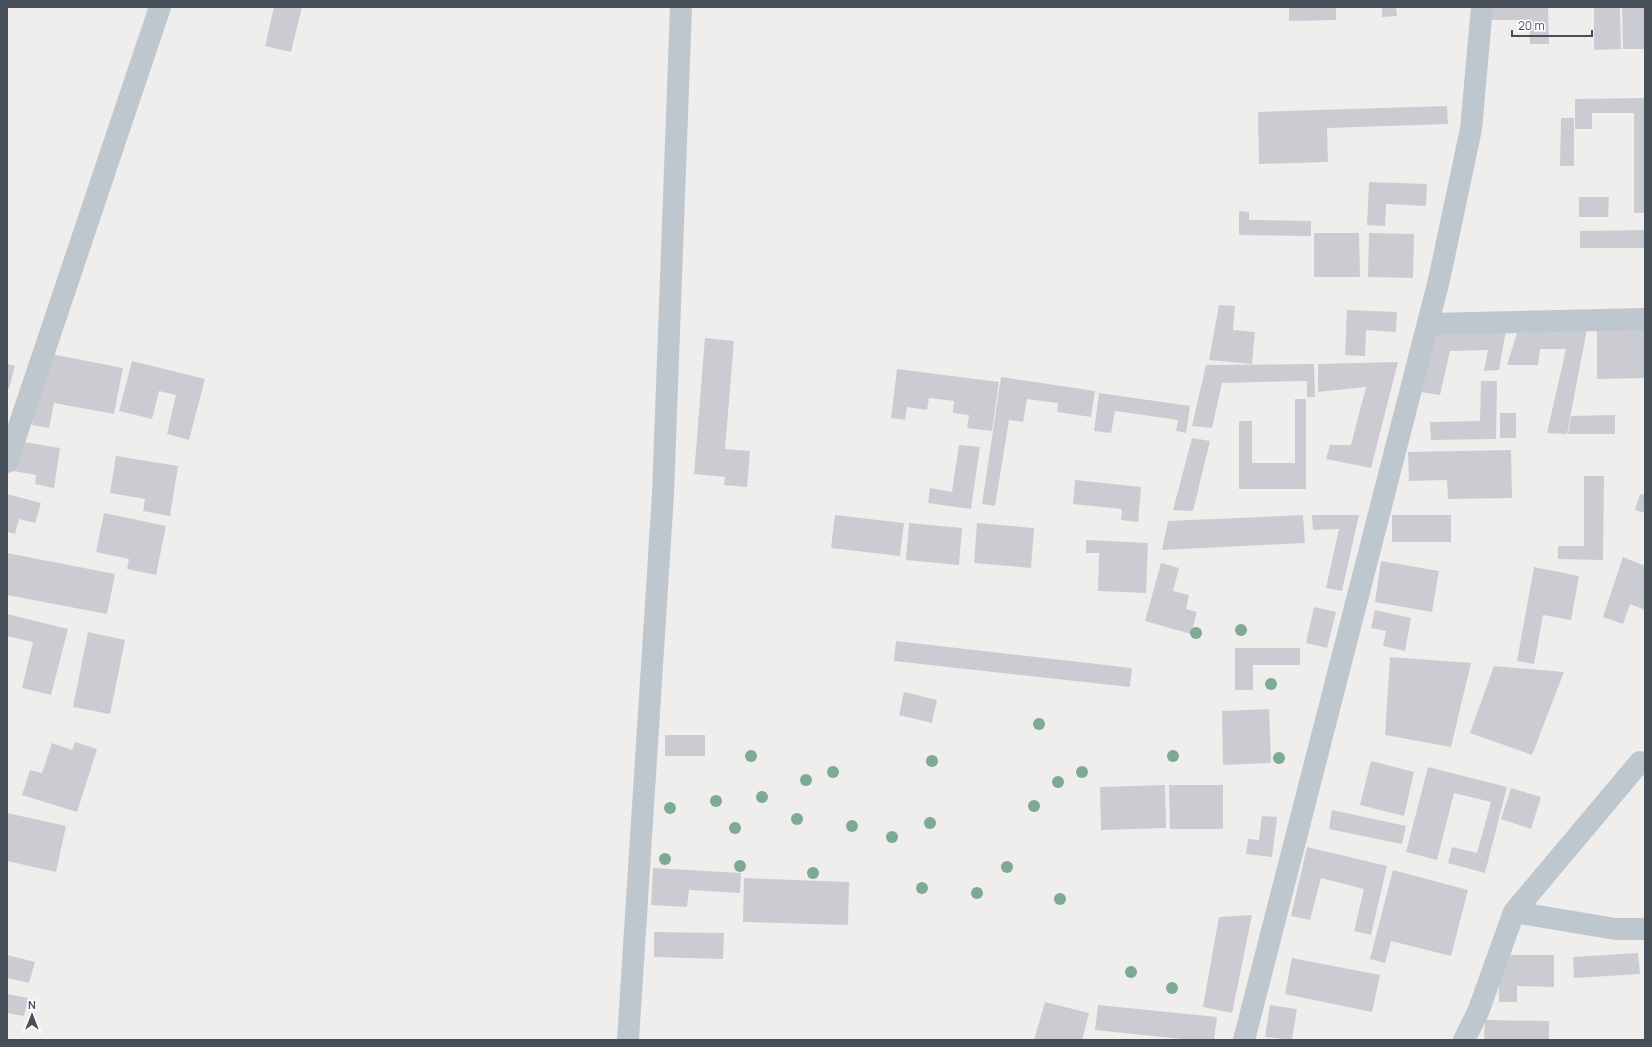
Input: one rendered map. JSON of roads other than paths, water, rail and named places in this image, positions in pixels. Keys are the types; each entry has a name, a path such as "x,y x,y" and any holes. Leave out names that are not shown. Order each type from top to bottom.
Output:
{"street":[{"path":"7,462 160,7"},
{"path":"628,1040 663,494 681,7"},
{"path":"1244,1040 1429,324 1471,129 1482,7"},
{"path":"1429,324 1645,319"},
{"path":"1464,1040 1478,1012 1514,912 1640,762"},
{"path":"1514,912 1615,929 1645,929"}]}
